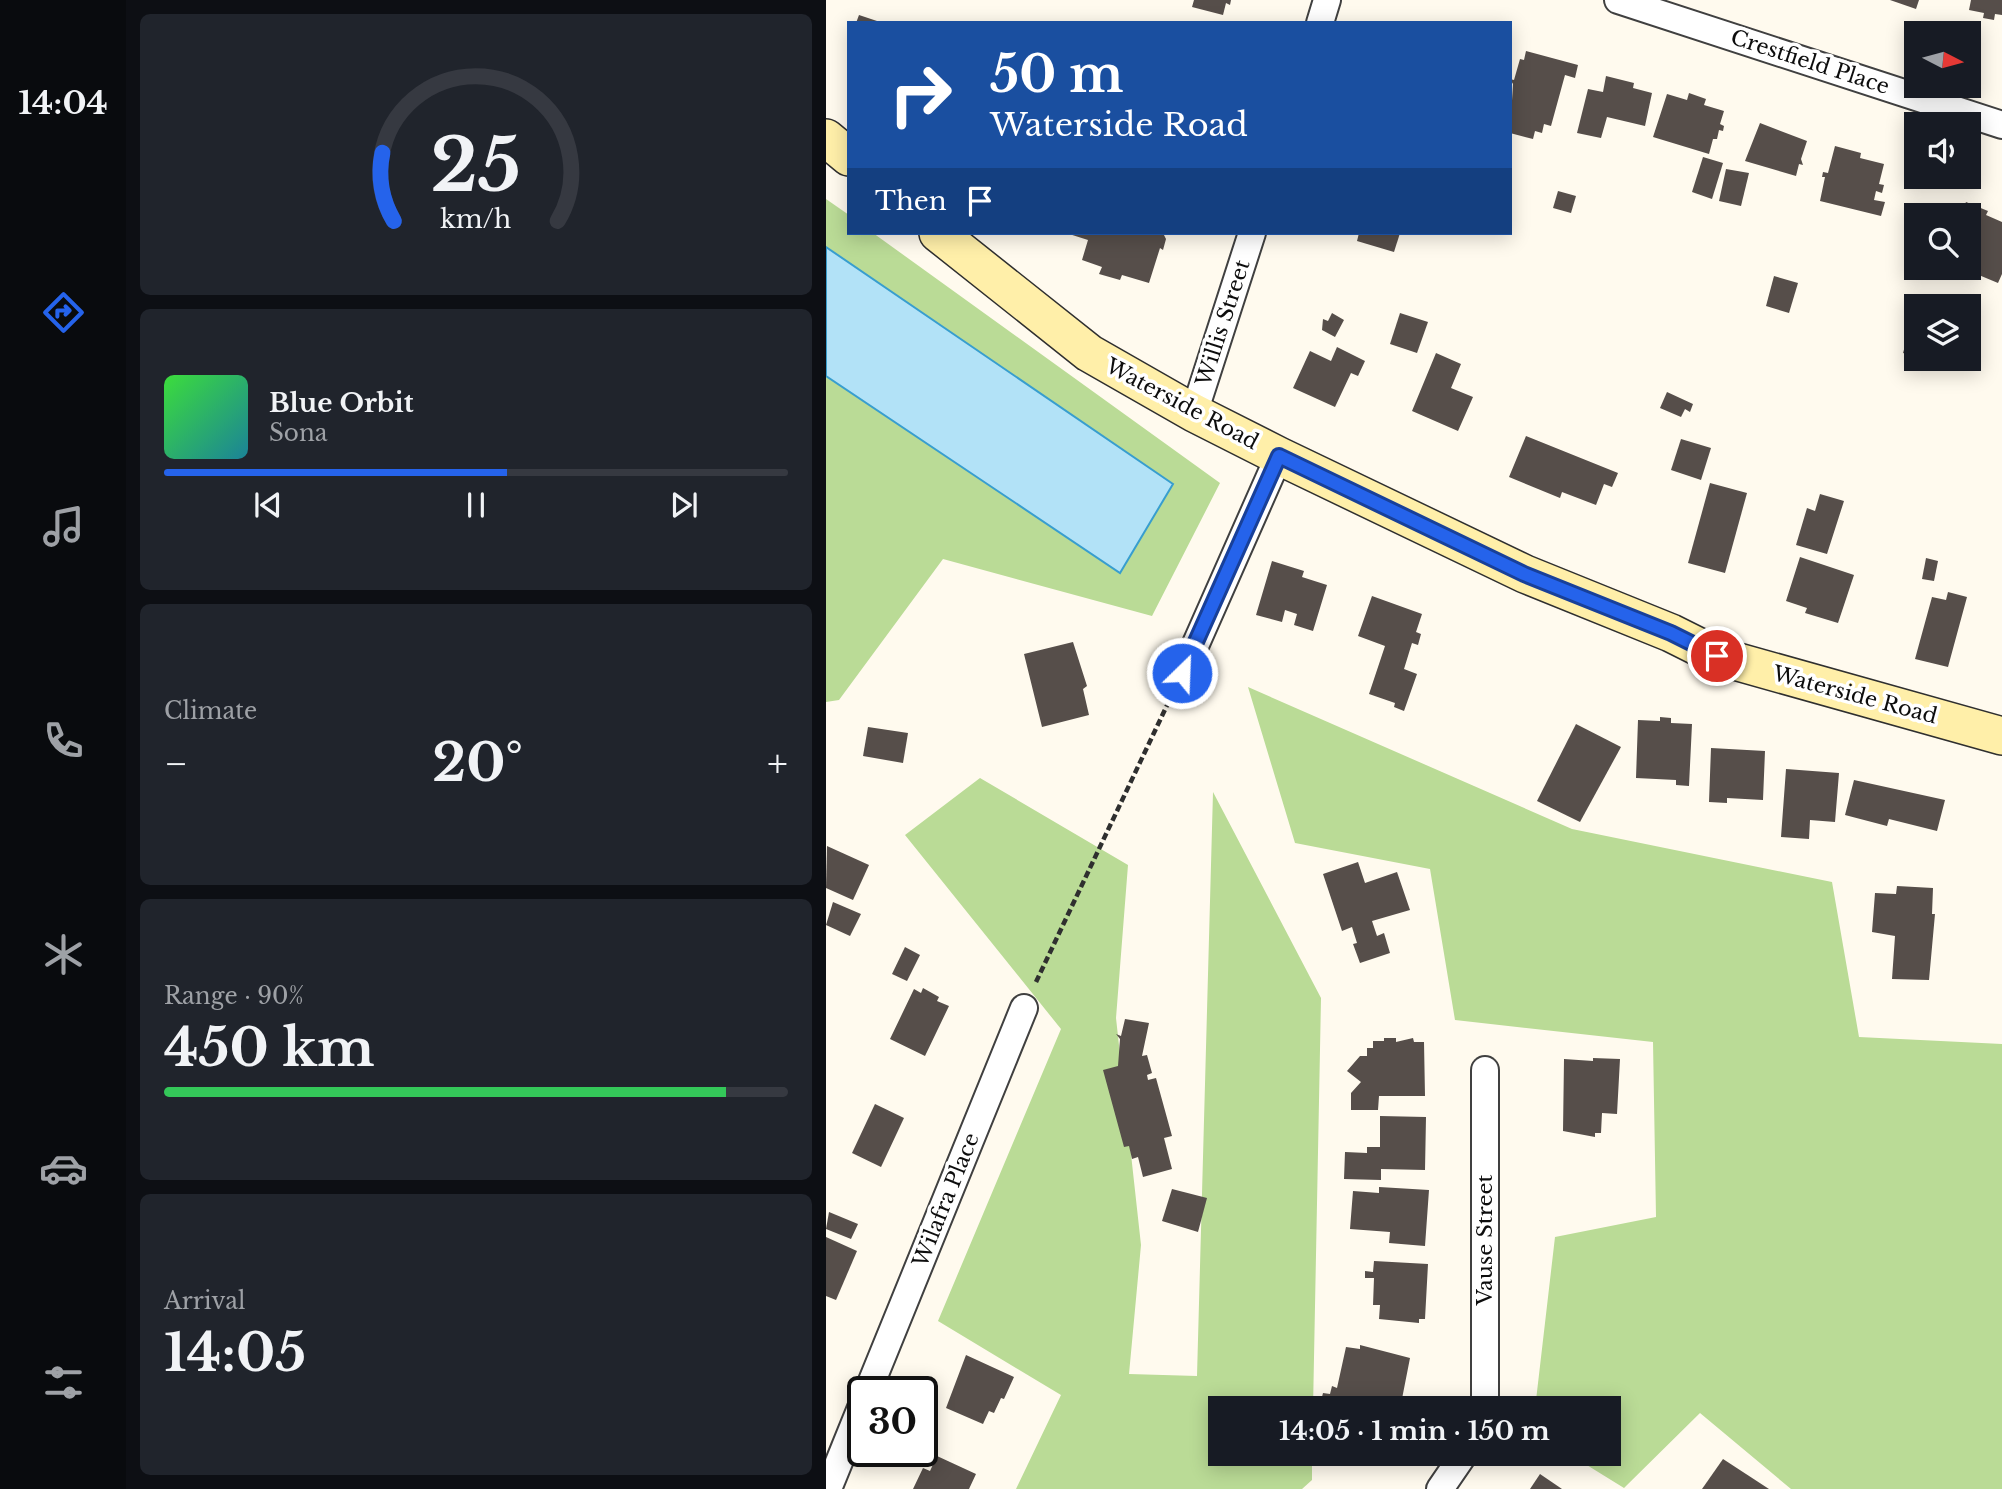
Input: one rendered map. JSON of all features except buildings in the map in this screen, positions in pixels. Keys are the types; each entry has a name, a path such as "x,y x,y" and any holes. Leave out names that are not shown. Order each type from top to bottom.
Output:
{"main road":[{"path":"826,138 847,155"},
{"name":"Waterside Road","path":"941,235 1089,353 1194,413 1524,574 1671,633 1717,656 2002,736"}],"street":[{"path":"1321,21 1327,0"},
{"name":"Crestfield Place","path":"1618,0 2002,125"},
{"name":"Willis Street","path":"1194,413 1251,235"},
{"path":"1182,673 1279,456"},
{"name":"Wilafra Place","path":"874,1376 1024,1008"},
{"name":"Vause Street","path":"1485,1070 1485,1396"},
{"path":"828,1489 847,1442"},
{"path":"1440,1489 1456,1466"}],"path":[{"path":"1024,1008 1182,673"}],"green space":[{"path":"826,199 847,214 847,235 876,235 1220,483 1152,616 943,559 839,700 826,702"},
{"path":"1248,687 1572,829 1832,882 1859,1037 2002,1044 2002,1489 1791,1489 1700,1413 1624,1488 1588,1466 1621,1466 1621,1396 1537,1396 1555,1237 1656,1217 1653,1042 1455,1020 1430,869 1295,843"},
{"path":"980,778 1128,865 1116,1018 1141,1245 1129,1374 1197,1376 1213,792 1321,998 1313,1396 1208,1396 1208,1466 1312,1466 1312,1480 1302,1489 1016,1489 1061,1395 938,1321 1061,1029 905,835"}],"water":[{"path":"826,247 1173,484 1120,573 826,376"}],"route":[{"path":"1182,673 1279,456 1524,574 1671,633 1717,656"}]}
